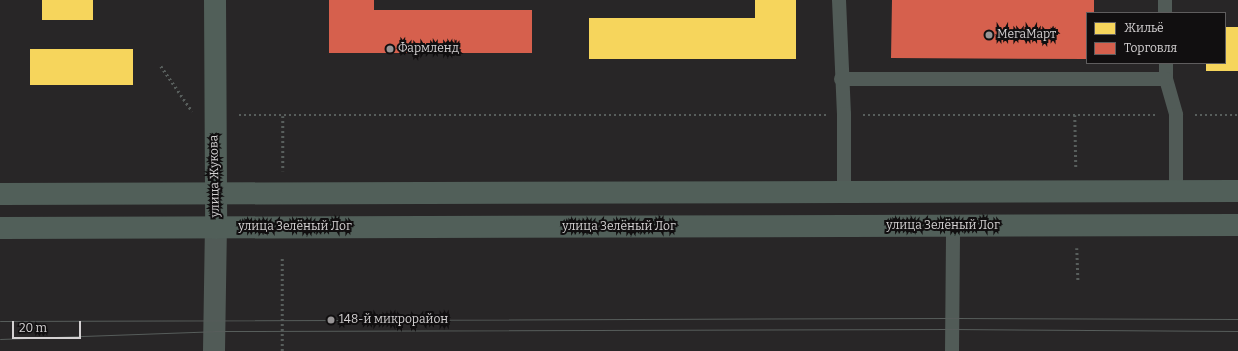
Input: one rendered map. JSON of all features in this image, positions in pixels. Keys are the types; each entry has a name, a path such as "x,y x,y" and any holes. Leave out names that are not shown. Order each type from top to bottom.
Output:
{"main road":[{"name":"улица Жукова","path":"216,0 216,228"},
{"path":"0,194 1238,191"},
{"name":"улица Зелёный Лог","path":"0,228 1238,225"}],"street":[{"name":"улица Жукова","path":"214,351 216,228"}],"lane":[{"path":"839,0 841,78 844,114 844,192"},
{"path":"1165,0 1165,12"},
{"path":"1166,64 1166,79 1176,115 1176,191"},
{"path":"841,78 1166,79"},
{"path":"952,351 953,226"}],"path":[{"path":"161,66 194,115"},
{"path":"236,115 1238,115"},
{"path":"1074,115 1076,168"},
{"path":"283,116 283,172"},
{"path":"1077,247 1078,282"},
{"path":"282,258 282,351"}],"building: Жильё":[{"path":"42,0 93,0 93,20 42,20"},
{"path":"755,0 796,0 796,59 589,59 589,18 755,18"},
{"path":"1226,27 1238,27 1238,71 1206,71 1206,64 1226,64"},
{"path":"30,49 133,49 133,85 30,85"}],"building: Торговля":[{"path":"329,0 374,0 374,10 532,10 532,53 329,53"},
{"name":"МегаМарт","path":"892,0 1094,0 1094,12 1086,12 1086,59 891,58"}],"tram line":[{"path":"0,321 953,318 1238,319"},
{"path":"0,339 214,331 952,329 1238,331"}],"place":[{"name":"МегаМарт","path":"989,35"},
{"name":"Фармленд","path":"390,49"},
{"name":"148-й микрорайон","path":"331,320"}]}
